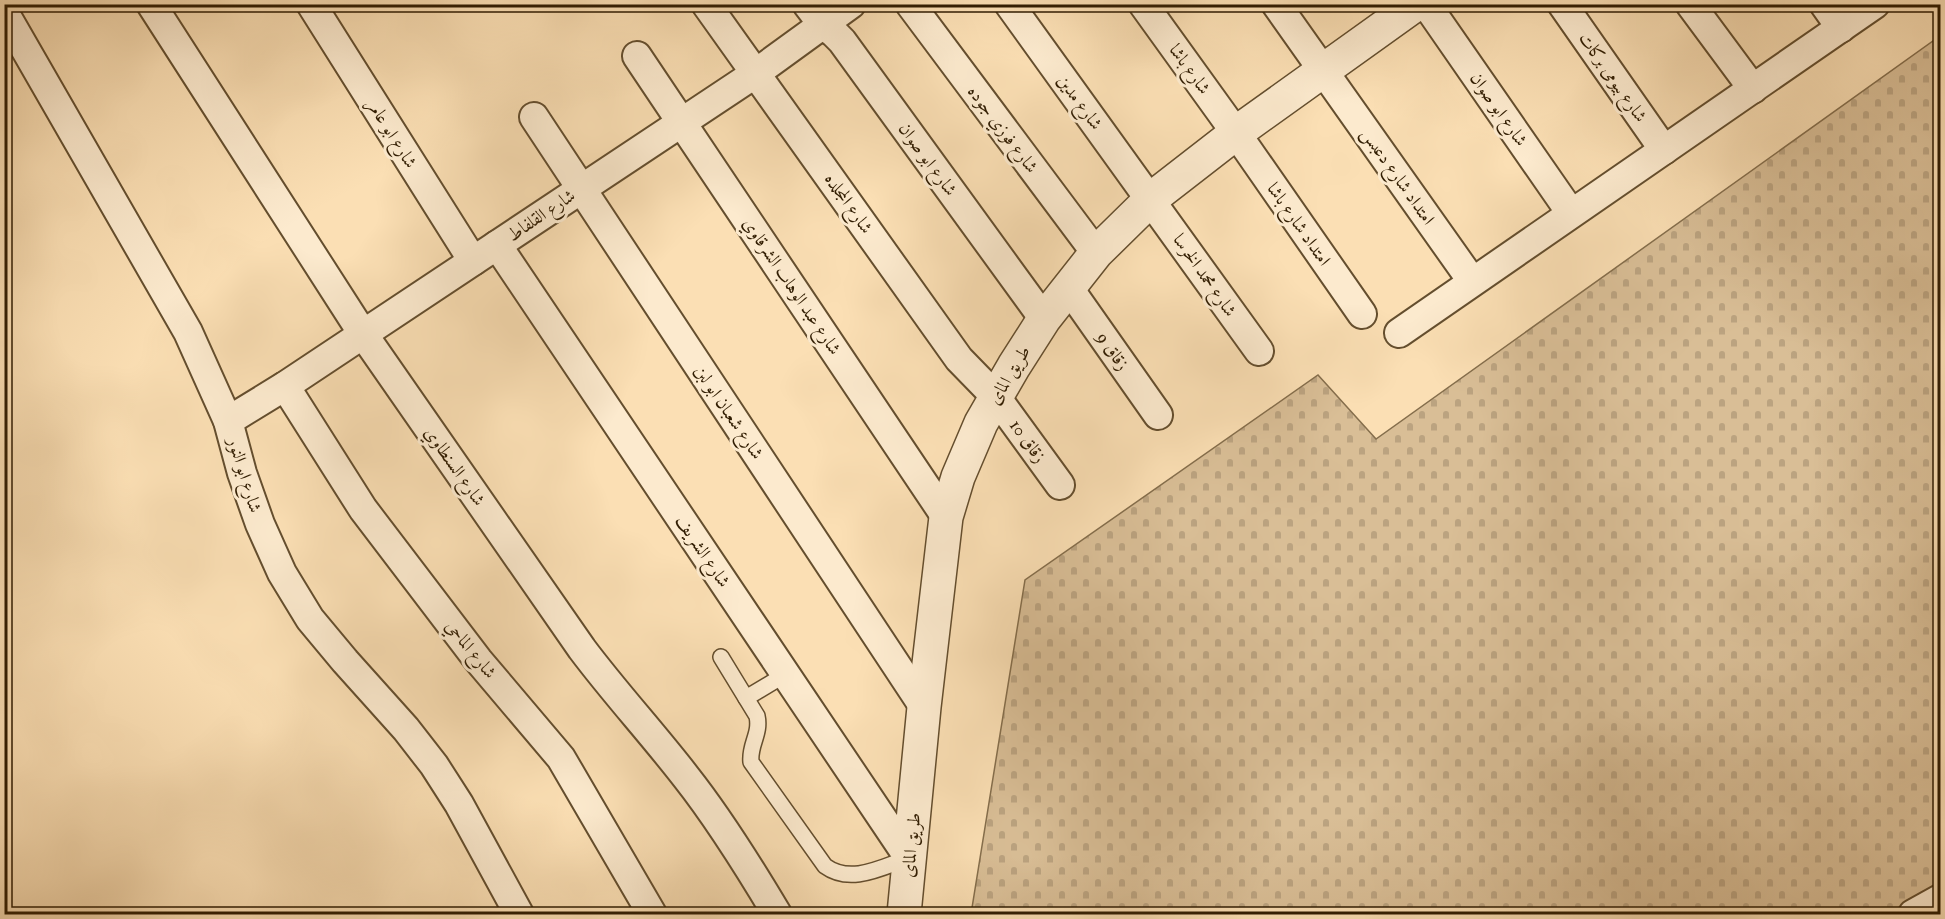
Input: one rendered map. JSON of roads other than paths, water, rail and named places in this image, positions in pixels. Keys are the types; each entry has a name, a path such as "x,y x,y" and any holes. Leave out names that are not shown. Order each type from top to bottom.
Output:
{"street":[{"name":"شارع السنطاوي","path":"151,4 363,334 601,675 688,778 777,915"},
{"name":"شارع ابو عامر","path":"310,4 473,261"},
{"name":"شارع المجلده","path":"706,4 959,358 996,397"},
{"name":"شارع القلفاط","path":"228,421 285,386 756,72 815,15 851,4"},
{"name":"شارع فوزي جوده","path":"910,4 1096,253"},
{"name":"شارع مدين","path":"1009,4 1151,199"},
{"name":"شارع باشا","path":"1143,4 1236,133"},
{"name":"امتداد شارع دعبس","path":"1276,4 1472,281"},
{"name":"طريق الماى","path":"904,915 924,707 946,517 951,496 969,449 996,397 1044,319 1068,287 1096,253 1151,199 1236,133 1416,4"},
{"name":"شارع ابو صوان","path":"1426,4 1571,213"},
{"name":"شارع بيومى بركات","path":"1562,4 1664,150"},
{"path":"1690,4 1753,89"},
{"path":"1824,4 1841,28"},
{"path":"1399,333 1875,4"},
{"name":"شارع ابو النور","path":"4,12 171,301 196,350 228,421 242,473 260,524 282,573 310,619 406,729 434,765 459,804 519,915"},
{"name":"شارع ابو صوان","path":"815,15 842,41 1044,319"},
{"name":"شارع عبد الوهاب الشرقاوي","path":"637,56 946,517"},
{"name":"شارع شعبان ابو لبن","path":"534,117 924,707"},
{"name":"امتداد شارع باشا","path":"1236,133 1362,314"},
{"name":"شارع محمد الخرسا","path":"1151,199 1259,351"},
{"name":"شارع الشريف","path":"497,245 909,858"},
{"name":"زقاق 9","path":"1068,287 1158,415"},
{"name":"شارع الماحي","path":"285,386 363,509 478,660 561,758 652,915"},
{"name":"زقاق 10","path":"996,397 1060,485"},
{"path":"1913,915 1941,899"}],"lane":[{"path":"721,657 757,716 759,725 750,752 751,762 825,866 839,875 855,875 909,858"},
{"path":"746,698 786,674"}]}
